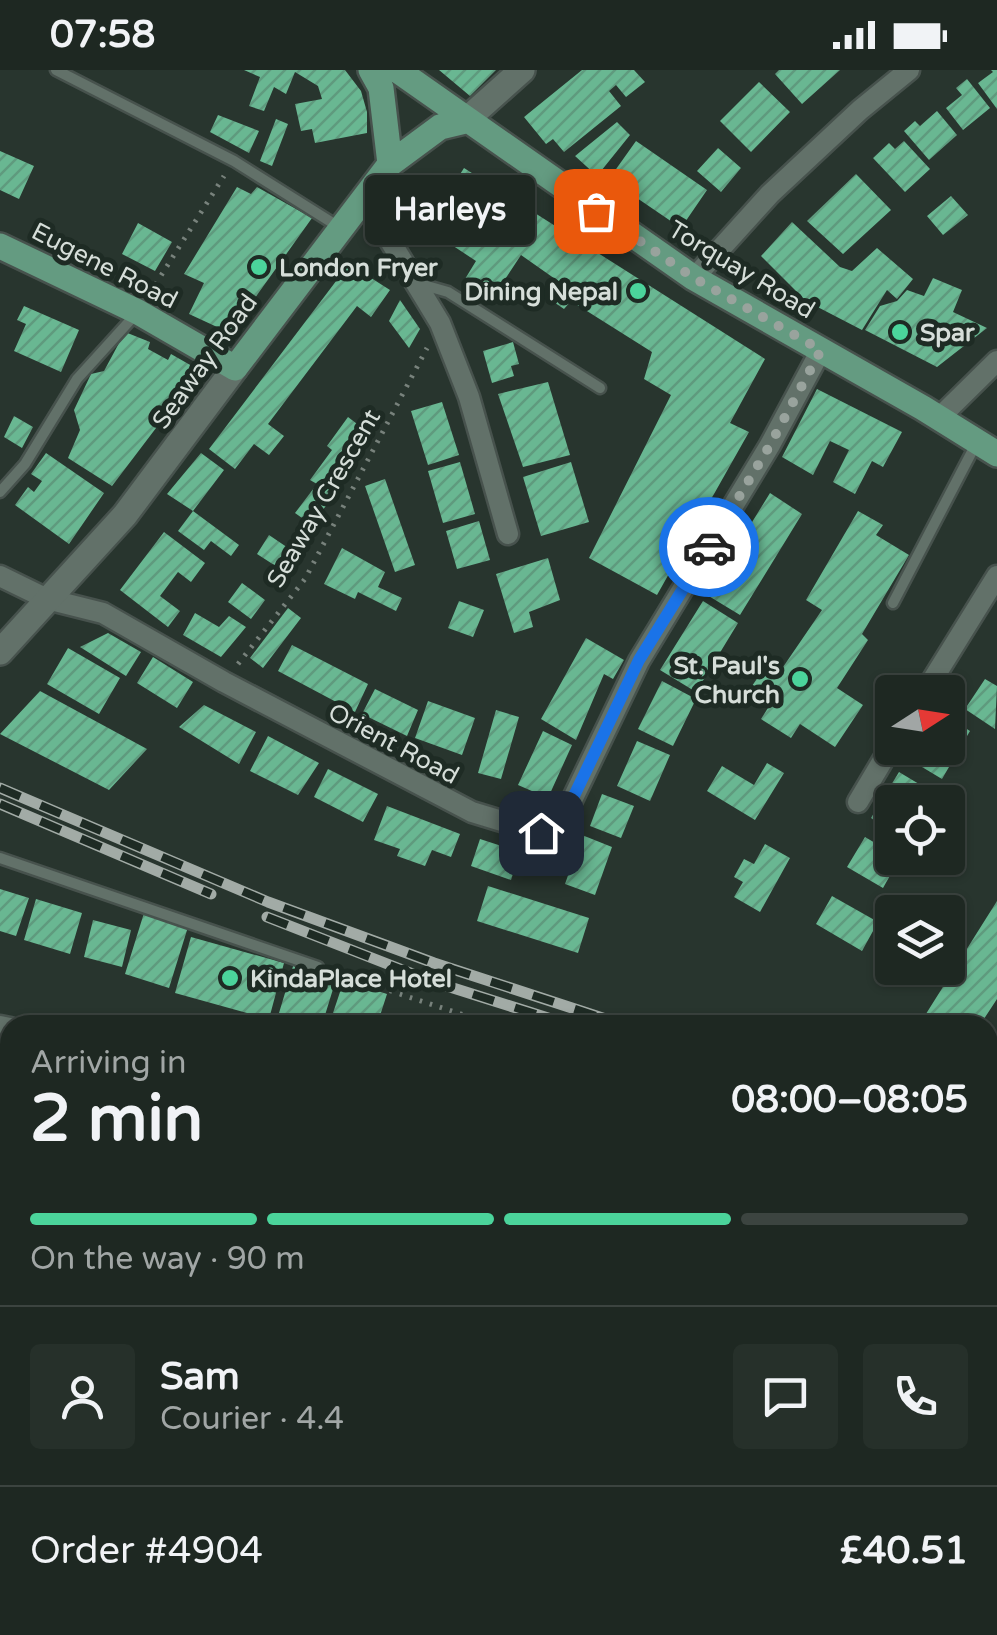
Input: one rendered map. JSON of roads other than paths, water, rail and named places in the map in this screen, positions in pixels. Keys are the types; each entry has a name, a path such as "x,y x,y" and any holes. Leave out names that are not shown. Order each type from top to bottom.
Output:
{"main road":[{"path":"371,70 382,88 390,164"},
{"name":"Torquay Road","path":"396,70 694,278 987,447"},
{"path":"465,121 522,70"},
{"name":"Seaway Road","path":"0,652 125,515 390,164 440,127 465,121"},
{"name":"Eugene Road","path":"0,246 138,312 235,368"}],"street":[{"path":"694,278 770,194 909,70"},
{"path":"364,198 440,323 470,398 508,534"},
{"name":"Orient Road","path":"0,576 48,599 103,613 224,682 472,812 541,833 562,821 639,660 770,445 821,350"},
{"path":"939,418 997,360"},
{"path":"936,675 997,576"},
{"path":"858,802 880,765"}],"lane":[{"path":"56,70 234,161 340,228"},
{"path":"417,283 448,292 600,388"},
{"path":"0,492 25,464 77,380 138,312"},
{"path":"893,603 987,447"},
{"path":"0,858 318,967"}],"railway":[{"path":"0,788 268,902 434,963 593,1015"},
{"path":"0,804 211,894"},
{"path":"267,917 431,981 538,1015"}],"place":[{"name":"Harleys","path":"596,211"},
{"name":"London Fryer","path":"259,267"},
{"name":"Dining Nepal","path":"638,291"},
{"name":"Spar","path":"900,332"},
{"name":"St. Paul's Church","path":"800,679"},
{"name":"KindaPlace Hotel","path":"230,978"}]}
